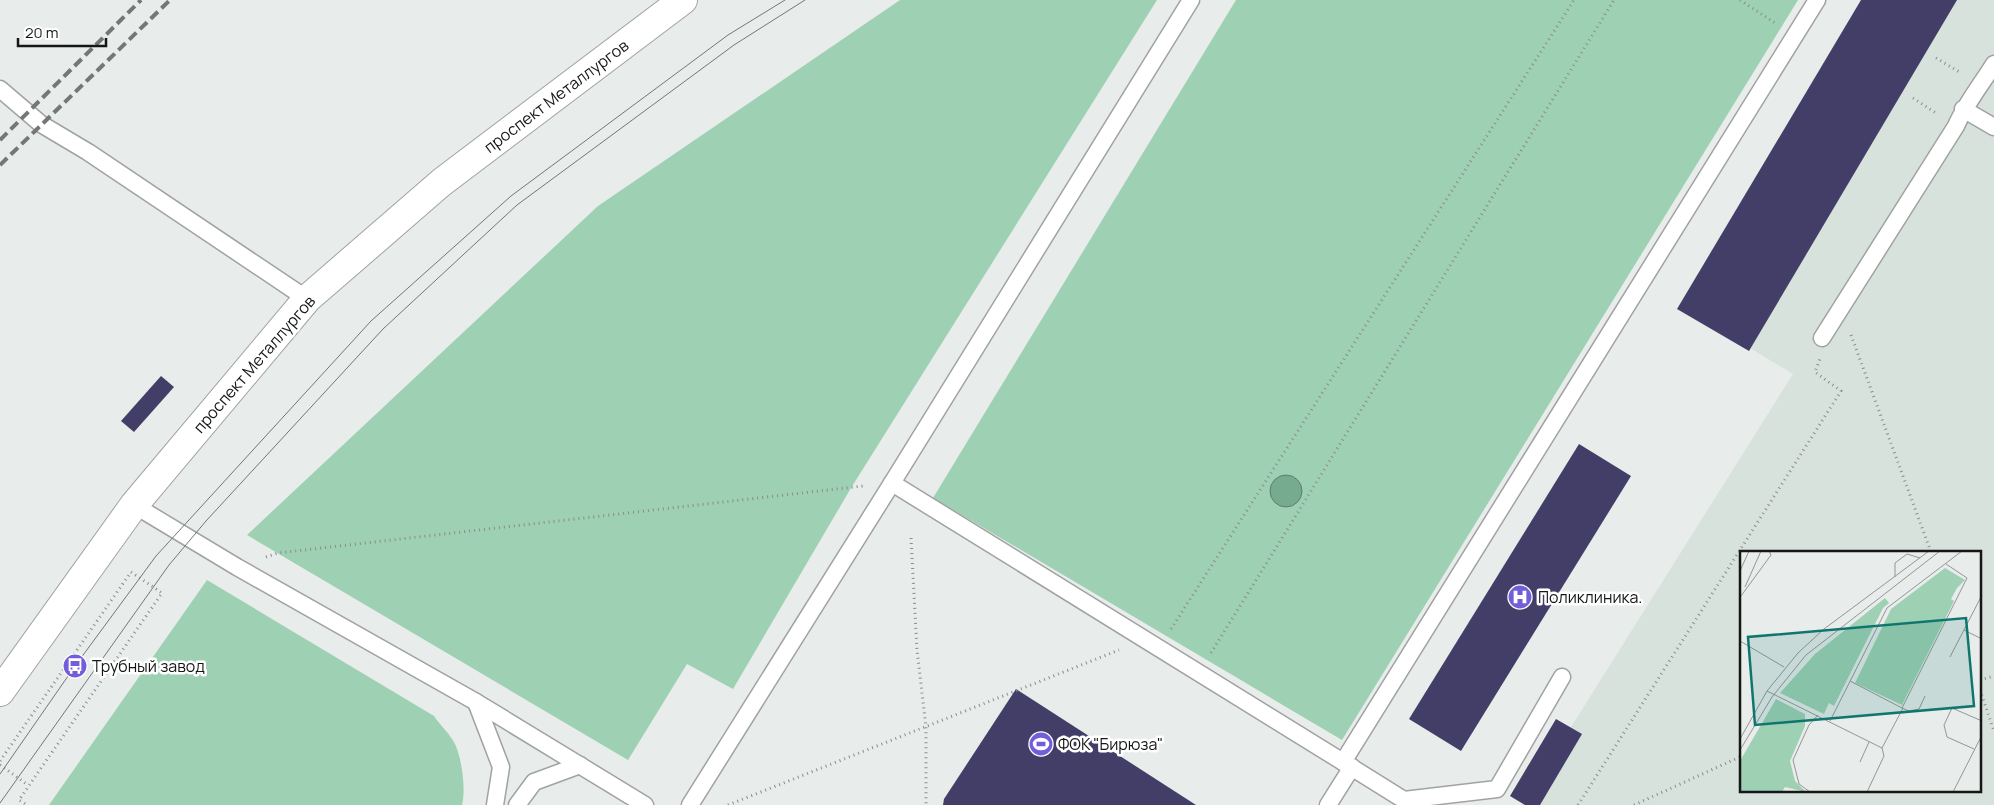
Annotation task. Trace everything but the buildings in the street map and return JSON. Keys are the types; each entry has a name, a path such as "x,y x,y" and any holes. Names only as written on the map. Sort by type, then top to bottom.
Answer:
{"street":[{"name":"проспект Металлургов","path":"0,692 134,506 307,299 442,182 684,0"}],"lane":[{"path":"690,805 1191,0"},
{"path":"1328,805 1347,764 1817,0"},
{"path":"1822,346 1841,308 1956,126 1963,108 1994,64"},
{"path":"0,90 42,124 307,299"},
{"path":"1963,108 1994,127"},
{"path":"892,483 1404,800 1497,789 1562,676"},
{"path":"134,506 237,567 476,702 645,805"},
{"path":"476,702 501,767 495,805"},
{"path":"517,805 534,782 580,765"}],"path":[{"path":"728,805 1170,631 1574,0"},
{"path":"1210,656 1614,0"},
{"path":"1740,0 1795,36"},
{"path":"1841,308 1930,551"},
{"path":"1578,805 1841,391 1815,372 1822,346"},
{"path":"237,567 278,553 892,483"},
{"path":"911,538 917,650 926,727 926,805"},
{"path":"0,761 131,572 162,593 18,800 27,805"},
{"path":"1982,696 1994,731"},
{"path":"1634,805 1740,757"},
{"path":"0,765 28,785"}],"shaded area":[{"path":"900,0 1157,0 851,488 733,689 687,664 628,760 247,535 598,206"},
{"path":"1236,0 1798,0 1342,740 933,498"},
{"path":"1922,0 1994,0 1994,805 1522,805 1793,374 1725,333"},
{"path":"1286,475 1297,480 1302,491 1297,502 1286,507 1275,502 1270,491 1275,480"},
{"path":"207,580 434,716 455,744 457,750 463,783 462,805 49,805"}],"tram line":[{"path":"0,774 75,666 156,556 371,321 511,196 728,35 785,0"},
{"path":"0,803 169,565 206,521 383,329 517,205 734,45 805,0"}],"railway":[{"path":"0,140 141,0"},
{"path":"0,165 170,0"}],"place":[{"name":"Поликлиника.","path":"1520,597"},
{"name":"Трубный завод","path":"75,666"},
{"name":"ФОК \"Бирюза\"","path":"1041,744"}]}
